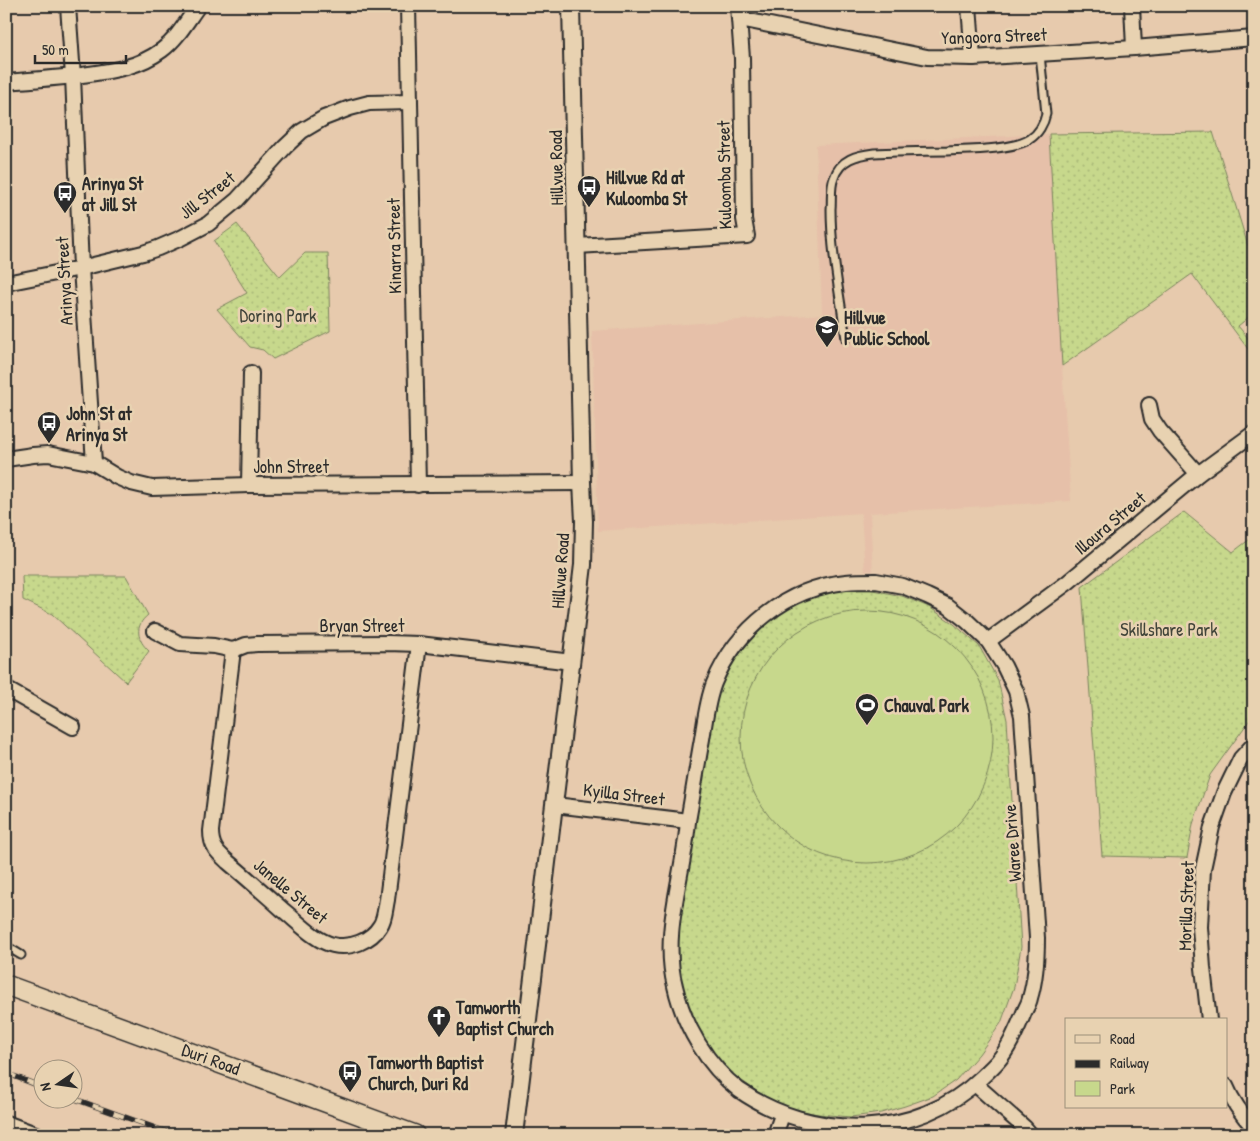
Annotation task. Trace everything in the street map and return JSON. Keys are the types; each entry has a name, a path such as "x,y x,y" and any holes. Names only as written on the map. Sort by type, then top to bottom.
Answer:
{"main road":[{"name":"Duri Road","path":"6,985 415,1135"}],"street":[{"name":"Arinya Street","path":"68,6 73,76 81,268 94,463"},
{"path":"6,82 73,76 128,68 142,62 168,45 198,6"},
{"name":"Kinarra Street","path":"408,6 418,485"},
{"name":"Hillvue Road","path":"516,1133 583,565 584,521 572,6"},
{"path":"969,6 972,58"},
{"path":"1132,6 1134,48"},
{"name":"Kuloomba Street","path":"577,246 746,236 744,219 742,58 739,12"},
{"name":"Yangoora Street","path":"739,12 927,57 972,58 1254,38"},
{"name":"Jill Street","path":"6,283 143,253 181,238 208,224 237,200 302,131 324,118 350,108 369,103 410,102"},
{"path":"249,485 251,373"},
{"path":"1148,405 1152,419 1160,431 1198,474"},
{"name":"Illoura Street","path":"988,641 1067,583 1198,474 1254,433"},
{"name":"John Street","path":"6,459 33,454 48,454 94,463 117,477 131,483 152,488 249,485 582,483"},
{"name":"Waree Drive","path":"876,581 903,586 948,606 988,641 1004,666 1016,691 1022,716 1037,962 1030,998 1013,1038 998,1061 975,1084 936,1110 910,1121 862,1129 839,1129 805,1123 757,1102 739,1090 724,1076 693,1035 682,1011 674,985 671,959 671,929 687,839 688,822 707,707 714,684 729,655 744,633 762,617 782,603 805,592 846,582 876,581"},
{"name":"Bryan Street","path":"155,631 180,644 214,646 233,650 246,645 257,644 419,644 572,662"},
{"name":"Janelle Street","path":"233,650 211,831 212,844 223,858 307,930 332,945 344,946 362,942 380,927 383,920 419,644"},
{"path":"6,689 73,728"},
{"name":"Morilla Street","path":"1209,1018 1200,927 1203,869 1212,827 1224,793 1241,758 1254,744"},
{"name":"Kyilla Street","path":"555,805 688,822"},
{"path":"975,1084 1031,1135"},
{"path":"1228,1091 1254,1128"},
{"path":"775,1135 782,1114"},
{"path":"9,1127 38,1135"}],"lane":[{"path":"846,339 834,256 831,216 834,177 840,167 849,159 859,155 980,149 1009,146 1029,140 1038,132 1045,121 1046,114 1040,54"},
{"path":"6,946 21,955"}],"shaded area":[{"name":"Hillvue Public School","path":"1049,134 1071,501 870,513 873,571 865,571 861,513 598,531 592,331 822,314 816,145"}],"green space":[{"path":"1213,132 1248,246 1254,244 1254,313 1238,326 1254,345 1254,357 1192,274 1062,366 1049,134"},
{"name":"Doring Park","path":"237,224 280,277 305,253 328,253 330,331 273,359 263,350 250,347 217,309 247,293 214,241"},
{"name":"Skillshare Park","path":"1184,512 1233,552 1254,536 1254,714 1210,775 1193,824 1187,858 1102,856 1082,587"},
{"path":"22,576 126,576 148,615 139,628 139,633 142,642 149,651 126,682 52,614 23,600"},
{"name":"Chauval Park","path":"868,589 902,596 929,607 954,624 979,646 998,680 1007,720 1021,947 1014,987 1001,1023 979,1054 956,1080 933,1096 905,1106 881,1113 851,1117 791,1109 762,1095 735,1076 705,1048 685,1011 674,970 673,928 713,696 743,640 784,609 804,599 832,591"},
{"name":"Chauval Park","path":"867,611 891,614 915,621 937,633 956,648 971,667 983,689 990,713 993,737 990,761 983,785 971,807 956,826 937,841 915,853 891,860 867,863 843,860 819,853 797,841 778,826 763,807 751,785 744,761 741,737 744,713 751,689 763,667 778,648 797,633 819,621 843,614"}],"railway":[{"path":"6,1073 32,1083"},
{"path":"82,1102 175,1135"}],"place":[{"name":"Hillvue Rd at Kuloomba St","path":"589,208"},
{"name":"Arinya St at Jill St","path":"65,214"},
{"name":"Hillvue Public School","path":"827,348"},
{"name":"John St at Arinya St","path":"49,444"},
{"name":"Chauval Park","path":"867,726"},
{"name":"Tamworth Baptist Church","path":"439,1038"},
{"name":"Tamworth Baptist Church, Duri Rd","path":"350,1093"}]}
